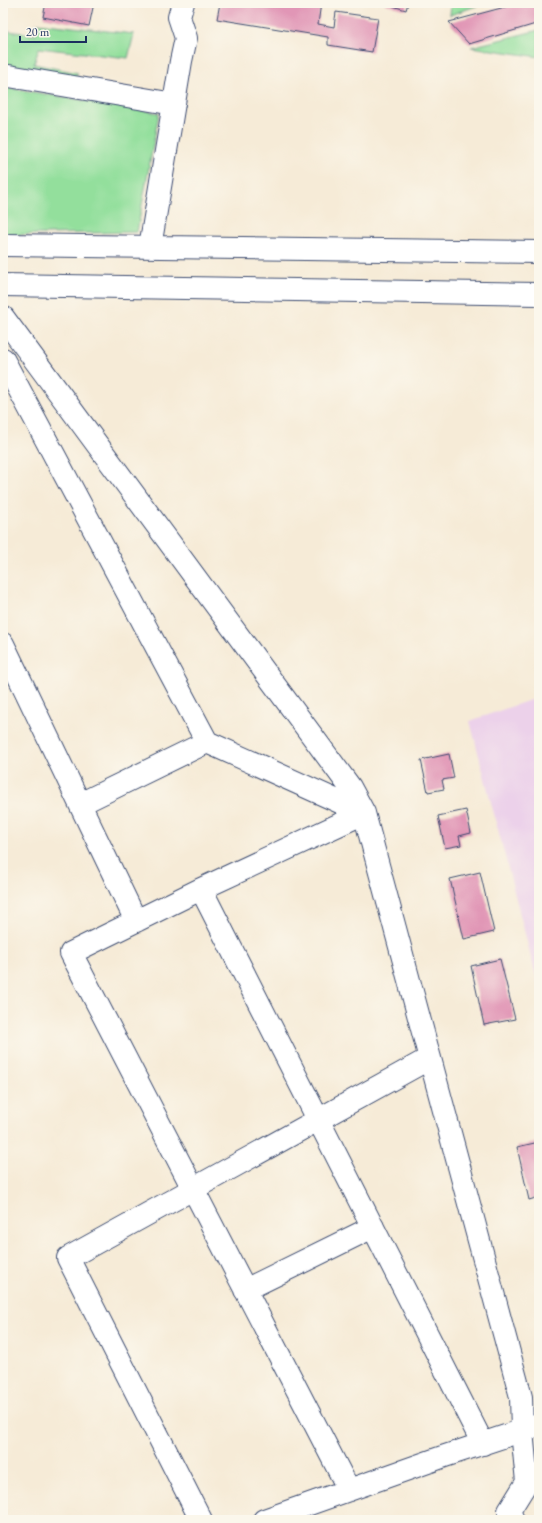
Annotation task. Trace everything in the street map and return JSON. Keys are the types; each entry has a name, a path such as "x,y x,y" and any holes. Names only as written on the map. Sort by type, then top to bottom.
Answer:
{"street":[{"path":"150,247 186,38 179,17 182,3"},
{"path":"3,75 174,104"},
{"path":"3,245 539,252"},
{"path":"3,286 539,294"},
{"path":"3,317 345,781 364,813 530,1428 527,1482 509,1511 513,1520"},
{"path":"3,359 207,742 364,813"},
{"path":"3,644 136,922"},
{"path":"80,804 207,742"},
{"path":"349,1490 71,954 201,889 364,813"},
{"path":"201,889 483,1444"},
{"path":"201,1520 68,1258 430,1058"},
{"path":"245,1290 373,1227"},
{"path":"264,1520 530,1428"}],"shaded area":[{"path":"539,697 539,988 470,721"}],"green space":[{"path":"451,3 485,3 450,15"},
{"path":"37,23 134,34 128,58 39,48 34,64 78,73 73,83 3,70 3,30 35,35"},
{"path":"539,30 539,57 471,47"},
{"path":"3,87 159,113 137,232 3,235"}],"building":[{"path":"46,3 94,3 89,26 43,17"},
{"path":"220,3 321,3 318,24 334,27 336,12 378,18 372,52 328,45 328,37 217,19"},
{"path":"386,3 408,3 406,10"},
{"path":"520,3 539,3 539,23 469,44 449,22"},
{"path":"449,754 454,778 442,780 444,789 428,792 421,760"},
{"path":"466,810 471,833 459,836 461,845 445,848 438,816"},
{"path":"480,872 494,932 464,939 450,879"},
{"path":"500,959 515,1019 484,1025 471,966"},
{"path":"539,1142 539,1197 529,1200 517,1147"}]}
